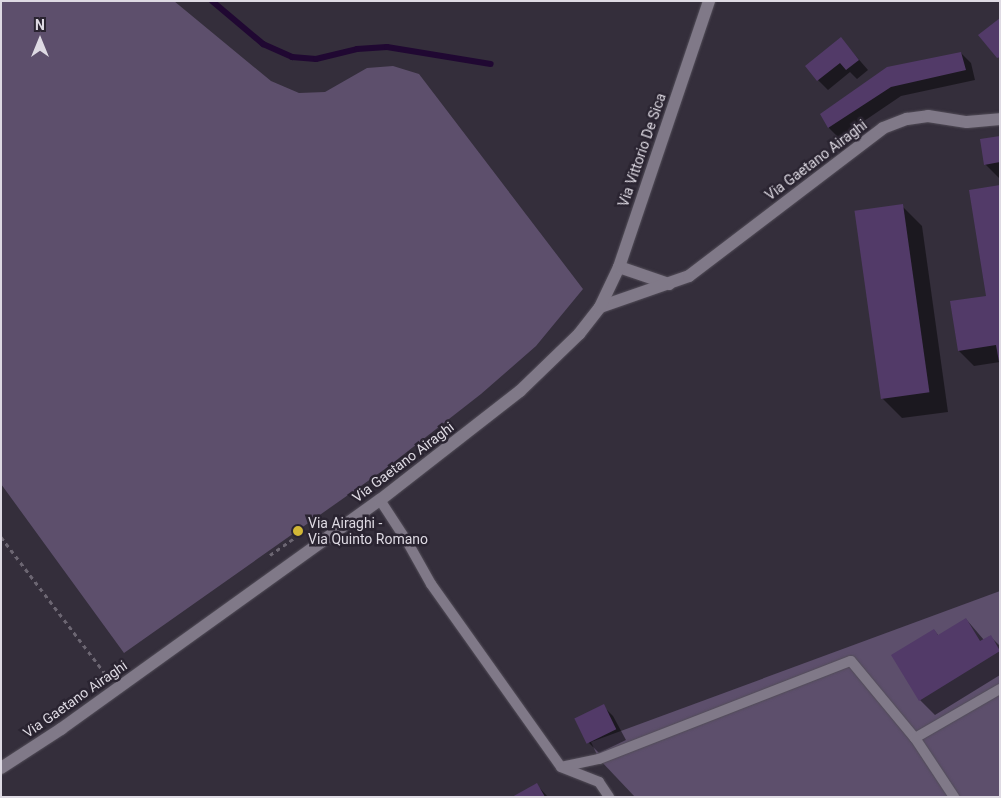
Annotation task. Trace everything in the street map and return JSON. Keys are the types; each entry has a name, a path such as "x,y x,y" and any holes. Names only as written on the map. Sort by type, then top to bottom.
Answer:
{"street":[{"name":"Via Vittorio De Sica","path":"600,307 619,267 709,1"},
{"name":"Via Gaetano Airaghi","path":"1,768 116,689 380,500 520,391 579,334 600,307 689,276 883,128 907,118 928,116 967,122 1000,119"},
{"path":"619,267 669,284"}],"lane":[{"path":"380,500 408,543 431,584 561,767 599,782 609,797"},
{"path":"561,767 599,759 851,661 915,738 954,797"},
{"path":"915,738 1000,689"}],"path":[{"path":"1,537 116,689"}],"shaded area":[{"path":"1,1 174,1 271,81 299,93 325,92 367,68 393,66 419,74 583,289 536,346 481,394 385,469 124,653 1,484"},
{"path":"1000,591 1000,797 635,797 599,759 591,742"}],"building":[{"path":"1000,18 1000,57 997,58 978,35"},
{"path":"841,37 859,60 846,70 840,63 817,81 805,66"},
{"path":"961,52 966,70 891,87 828,128 820,114 887,67"},
{"path":"1000,136 1000,162 984,165 980,139"},
{"path":"1000,185 999,362 996,345 958,351 950,301 986,296 969,190"},
{"path":"903,204 929,392 881,399 854,211"},
{"path":"966,618 980,641 991,635 1000,651 919,701 891,655 934,629 938,635"},
{"path":"604,704 616,729 587,744 574,718"},
{"path":"537,783 545,797 512,797"}],"waterway":[{"path":"212,1 263,44 292,57 316,59 357,49 387,47 491,64"}],"place":[{"name":"Via Airaghi - Via Quinto Romano","path":"298,531"}]}
